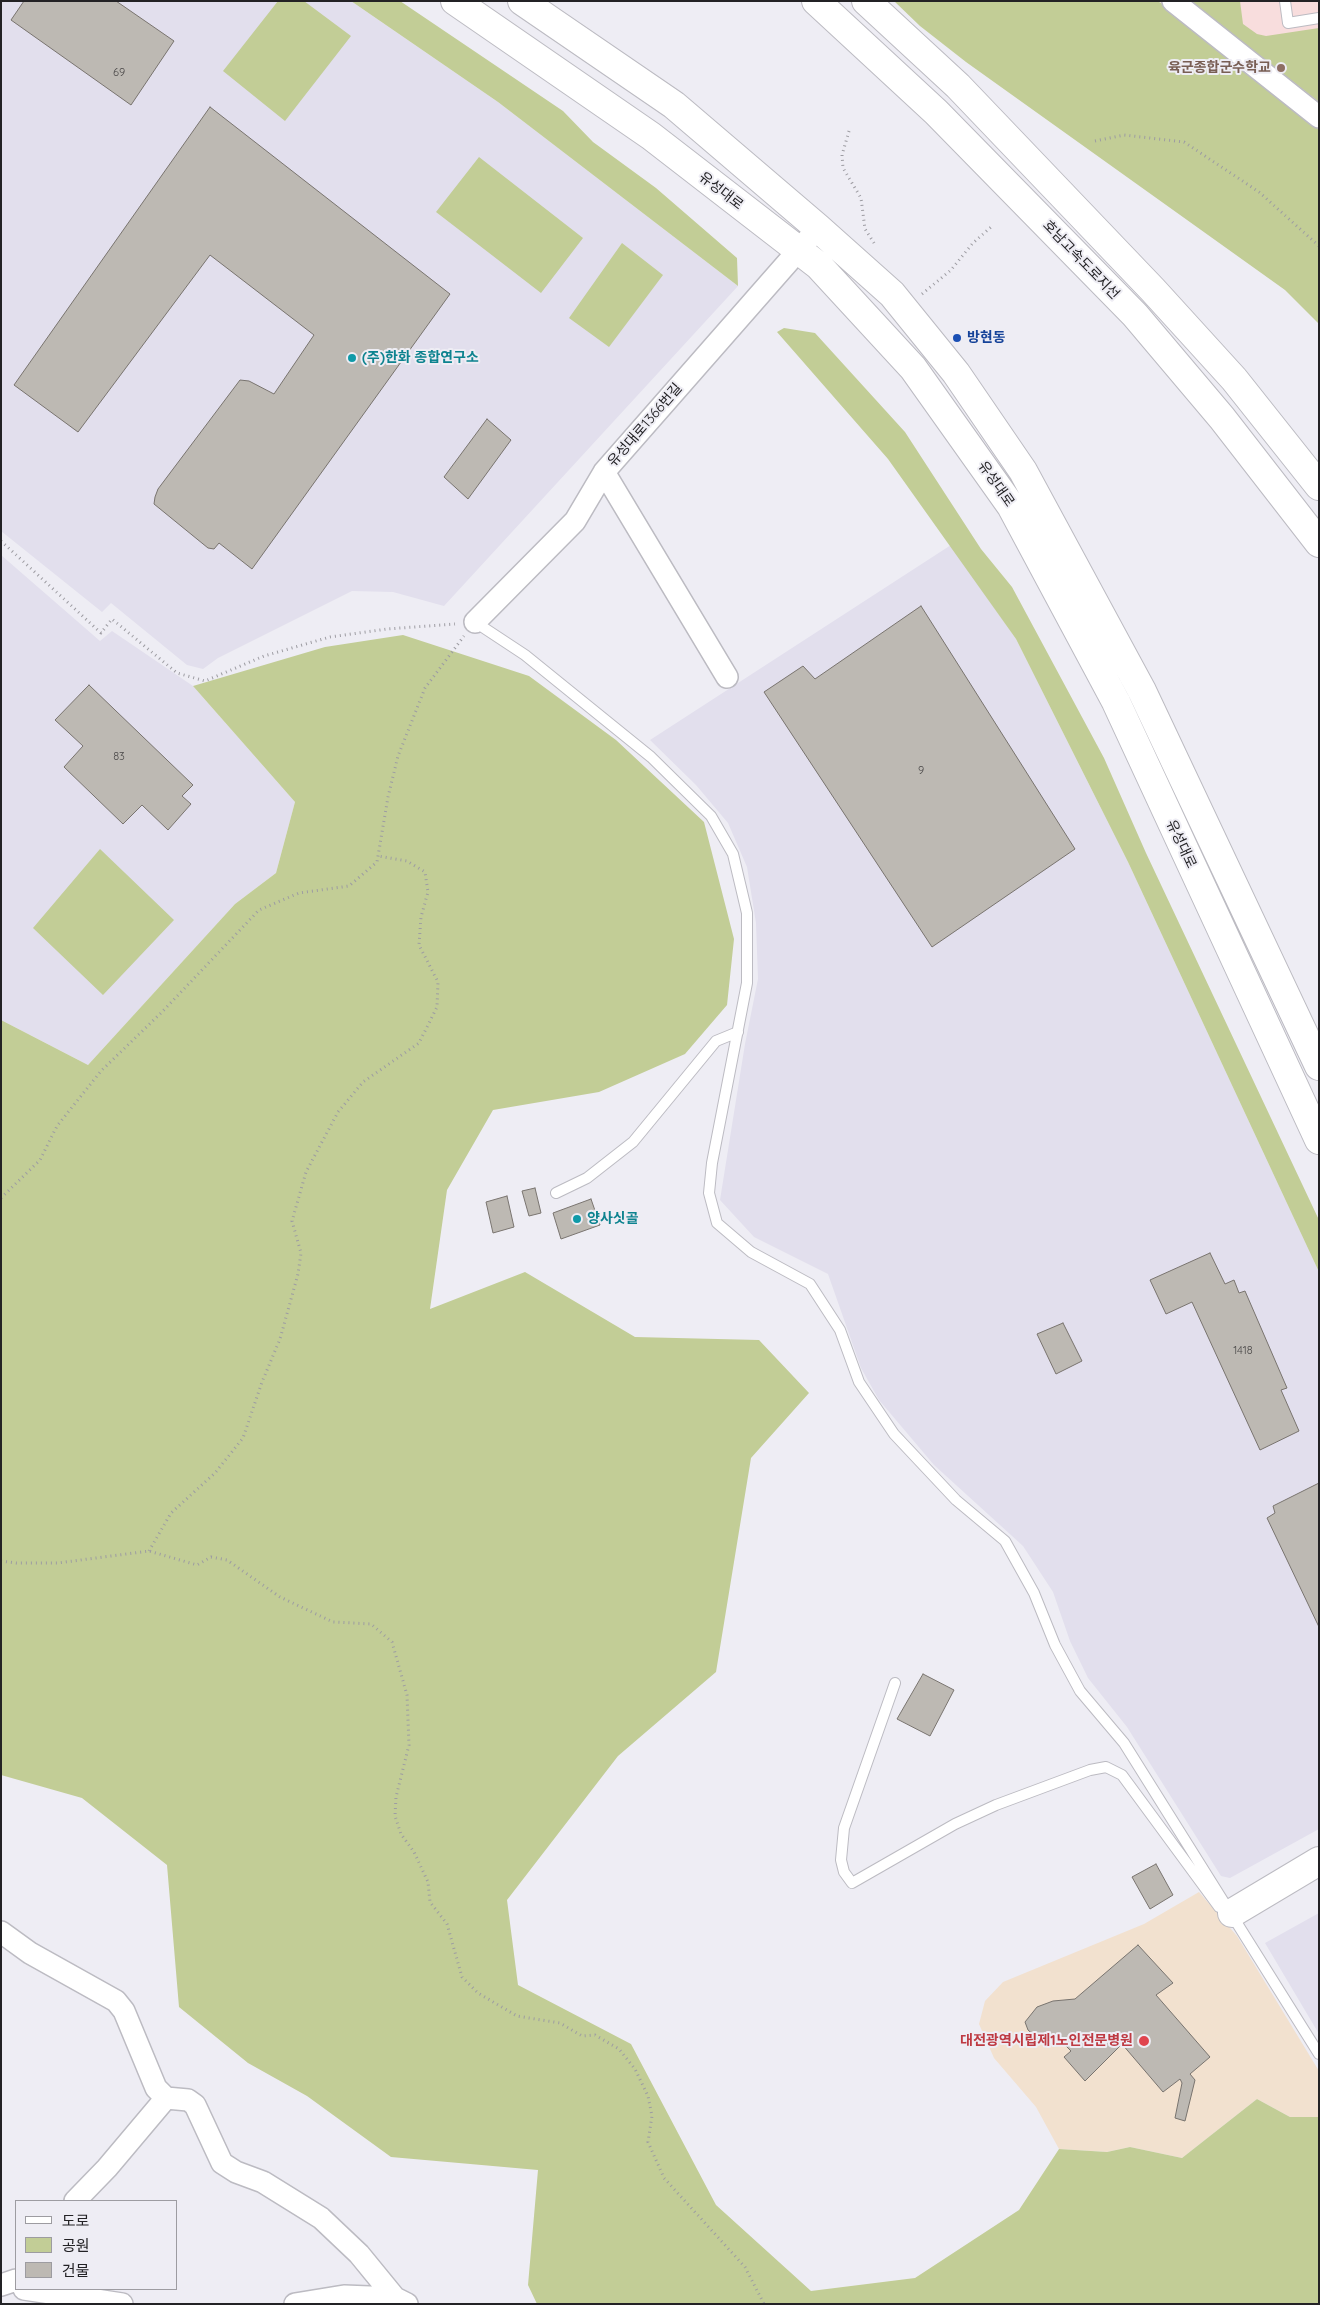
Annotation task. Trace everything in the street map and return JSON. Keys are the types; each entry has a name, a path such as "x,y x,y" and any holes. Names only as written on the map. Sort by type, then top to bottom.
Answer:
{"main road":[{"name":"유성대로","path":"455,1 651,136 820,266 913,368 1011,506 1116,702 1319,1140"},
{"name":"유성대로","path":"522,1 674,105 818,228 892,294 956,373 1024,471 1142,691 1319,1066"},
{"name":"호남고속도로지선","path":"816,1 936,112 1135,316 1222,418 1319,543"},
{"path":"866,1 958,86 1153,290 1234,379 1319,486"},
{"path":"1232,1913 1319,1861"}],"street":[{"path":"1173,1 1319,117"},
{"name":"유성대로1366번길","path":"475,622 575,521 604,472 818,228"},
{"path":"604,472 727,677"},
{"path":"1,1932 30,1953 116,2001 124,2011 156,2088 166,2098 182,2099 195,2105 222,2163 236,2172 263,2182 321,2218 359,2254 401,2301"},
{"path":"75,2200 107,2168 166,2098"},
{"path":"41,2290 122,2304"},
{"path":"295,2304 344,2296 401,2301"}],"lane":[{"path":"1285,1 1288,23 1319,18"},
{"path":"475,622 525,654 651,757 711,816 733,854 747,913 747,983 712,1163 709,1193 717,1223 750,1252 810,1284 840,1330 859,1382 894,1434 956,1500 1005,1541 1034,1594 1055,1645 1080,1691 1124,1743 1319,2054"},
{"path":"556,1193 587,1178 632,1142 716,1041 738,1032"},
{"path":"895,1683 844,1828 841,1860 844,1872 852,1883 955,1824 996,1805 1090,1770 1106,1767 1122,1775 1219,1907 1232,1913"}],"path":[{"path":"849,131 842,155 844,168 862,198 865,229 876,246"},
{"path":"1095,141 1124,135 1184,142 1259,192 1319,246"},
{"path":"906,311 951,270 973,243 991,227"},
{"path":"1,541 101,632 112,619 178,673 205,681 264,656 330,637 388,629 475,622"},
{"path":"1,1198 40,1160 57,1126 101,1071 162,1012 259,910 299,893 349,886 377,862 388,797 398,756 425,688 453,648 475,622"},
{"path":"149,1551 171,1513 215,1473 244,1438 262,1382 280,1339 298,1274 301,1253 292,1221 306,1172 338,1112 363,1082 420,1043 437,1007 438,982 419,945 421,917 428,892 425,872 407,861 378,856"},
{"path":"1,1561 58,1563 149,1551 197,1565 211,1557 227,1560 280,1597 333,1622 370,1624 392,1642 407,1695 408,1744 396,1797 396,1816 401,1834 414,1852 428,1882 430,1902 447,1924 462,1977 478,1993 517,2016 560,2023 582,2036 594,2035 619,2049 635,2069 648,2096 652,2116 648,2142 664,2178 745,2267 764,2304"}],"shaded area":[{"path":"1,1 351,1 498,102 738,286 444,606 393,592 352,591 218,658 203,669 187,665 111,603 102,612 1,531"},
{"name":"육군종합군수학교","path":"1157,1 1319,1 1319,130 1167,6"},
{"path":"951,545 1016,639 1128,862 1319,1272 1319,1829 1230,1878 1221,1876 1127,1727 1088,1678 1070,1641 1053,1592 1023,1546 934,1465 879,1400 861,1368 828,1274 754,1237 720,1200 745,1044 758,979 756,923 747,867 728,823 696,785 650,740"},
{"path":"1,555 100,641 112,631 193,686 295,802 276,873 235,904 88,1065 1,1020"},
{"name":"대전광역시립제1노인전문병원","path":"1199,1892 1237,1936 1319,2071 1319,2117 1290,2117 1257,2099 1182,2158 1130,2147 1107,2152 1059,2149 1036,2107 994,2058 979,2024 985,2001 1003,1982 1144,1924"},
{"path":"1319,1913 1319,2034 1265,1943"}],"green space":[{"path":"278,1 304,1 351,36 285,121 223,71"},
{"path":"351,1 400,1 563,111 593,142 656,188 737,258 738,286 498,102"},
{"path":"894,1 1157,1 1167,6 1319,130 1319,324 1285,290 966,62 920,26"},
{"path":"1190,1 1240,1 1243,24 1257,34 1266,36 1319,28 1319,102"},
{"path":"479,157 583,238 541,293 436,212"},
{"path":"622,243 663,275 609,347 569,318"},
{"path":"784,328 815,333 905,432 981,549 1012,587 1104,758 1146,853 1319,1220 1319,1272 1128,862 1016,639 888,459 777,332"},
{"path":"403,635 529,676 616,740 704,822 734,939 727,1005 685,1054 599,1092 493,1110 447,1190 430,1309 525,1272 635,1337 759,1340 809,1393 751,1458 716,1672 618,1756 507,1900 518,1985 631,2044 716,2205 811,2291 915,2278 1019,2210 1059,2149 1107,2152 1130,2147 1182,2158 1257,2099 1290,2117 1319,2117 1319,2304 537,2304 528,2285 538,2170 391,2157 307,2096 248,2063 179,2007 167,1865 82,1798 1,1775 1,1020 88,1065 235,904 276,873 295,802 193,686 325,647"},
{"path":"100,849 174,920 103,995 33,928"}],"building":[{"path":"24,1 116,1 174,41 131,105 11,20"},
{"name":"(주)한화 종합연구소","path":"210,107 450,294 252,569 219,543 214,549 208,548 154,504 155,497 158,489 240,380 249,381 274,394 314,335 210,255 78,432 14,385"},
{"path":"487,419 511,440 468,499 444,477"},
{"path":"921,606 1075,849 932,947 764,692 803,666 815,679"},
{"path":"89,685 193,785 182,796 191,804 168,830 142,805 123,824 64,767 83,746 55,720"},
{"path":"535,1188 541,1213 529,1216 522,1191"},
{"path":"507,1196 514,1227 493,1233 486,1202"},
{"name":"양사싯골","path":"591,1199 600,1225 561,1239 553,1213"},
{"path":"1210,1253 1225,1284 1234,1280 1239,1293 1245,1291 1287,1388 1281,1390 1299,1431 1260,1450 1192,1302 1166,1314 1150,1280"},
{"path":"1063,1323 1082,1361 1056,1374 1037,1334"},
{"path":"1319,1483 1319,1627 1267,1518 1275,1513 1273,1506"},
{"path":"923,1674 954,1690 930,1736 897,1719"},
{"path":"1156,1864 1173,1895 1150,1909 1132,1877"},
{"path":"1138,1945 1173,1983 1156,1995 1210,2057 1190,2074 1195,2080 1185,2121 1175,2118 1182,2083 1180,2079 1163,2092 1122,2044 1085,2081 1064,2057 1071,2051 1060,2040 1037,2038 1028,2030 1025,2022 1037,2007 1053,2001 1075,1999"}],"place":[{"name":"육군종합군수학교","path":"1281,68"},
{"name":"방현동","path":"957,338"},
{"name":"(주)한화 종합연구소","path":"352,358"},
{"name":"양사싯골","path":"577,1219"},
{"name":"대전광역시립제1노인전문병원","path":"1144,2041"}]}
